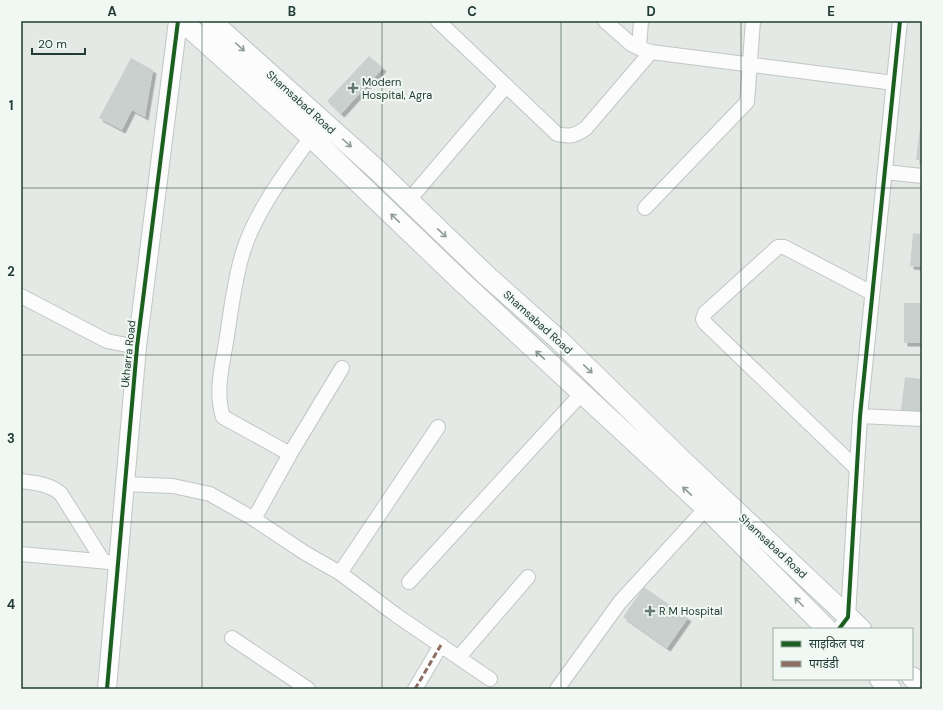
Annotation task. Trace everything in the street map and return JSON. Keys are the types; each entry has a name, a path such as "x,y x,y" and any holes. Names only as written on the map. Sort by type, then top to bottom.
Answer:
{"main road":[{"name":"Shamsabad Road","path":"211,21 408,200 486,275 560,341 849,625"},
{"name":"Shamsabad Road","path":"185,22 311,137 461,281 706,508 827,628"},
{"path":"913,678 922,686"},
{"path":"881,680 891,689"}],"street":[{"path":"438,21 557,134 568,137 577,135 586,128 645,50 641,21"},
{"path":"605,21 631,44 645,50 894,83"},
{"path":"645,208 742,109 748,94 753,21"},
{"path":"849,625 860,416 900,21"},
{"name":"Ukharra Road","path":"107,689 110,562 125,484 137,347 185,22"},
{"path":"408,200 506,86"},
{"path":"290,454 223,417 219,407 219,396 237,273 243,251 261,211 311,137"},
{"path":"885,172 922,176"},
{"path":"857,469 705,324 704,319 705,313 778,246 784,247 872,293"},
{"path":"21,296 107,341 137,347"},
{"path":"254,518 290,454 342,368"},
{"path":"408,582 582,394"},
{"path":"860,416 922,419"},
{"path":"340,573 438,427"},
{"path":"21,481 46,485 54,488 61,494 110,562"},
{"path":"125,484 173,486 210,494 254,518 305,553 340,573 490,680"},
{"path":"557,689 620,602 706,508"},
{"path":"21,554 110,562"},
{"path":"459,657 528,577"},
{"path":"232,638 308,689"},
{"path":"415,689 441,645"}],"building":[{"path":"369,56 383,68 341,114 327,101"},
{"path":"131,58 153,70 145,117 132,110 122,130 99,118"},
{"path":"920,127 922,127 922,160 916,160"},
{"path":"913,233 922,234 922,267 910,266"},
{"path":"904,303 922,303 922,343 904,343"},
{"path":"905,377 922,379 922,413 901,410"},
{"path":"644,587 688,618 667,648 623,617"}],"marked path":[{"path":"415,689 441,645"}],"cycle path":[{"path":"107,689 137,347 178,21"},
{"path":"840,628 848,617 860,416 900,21"}],"place":[{"name":"Modern Hospital, Agra","path":"353,88"},
{"name":"R M Hospital","path":"650,611"}]}
